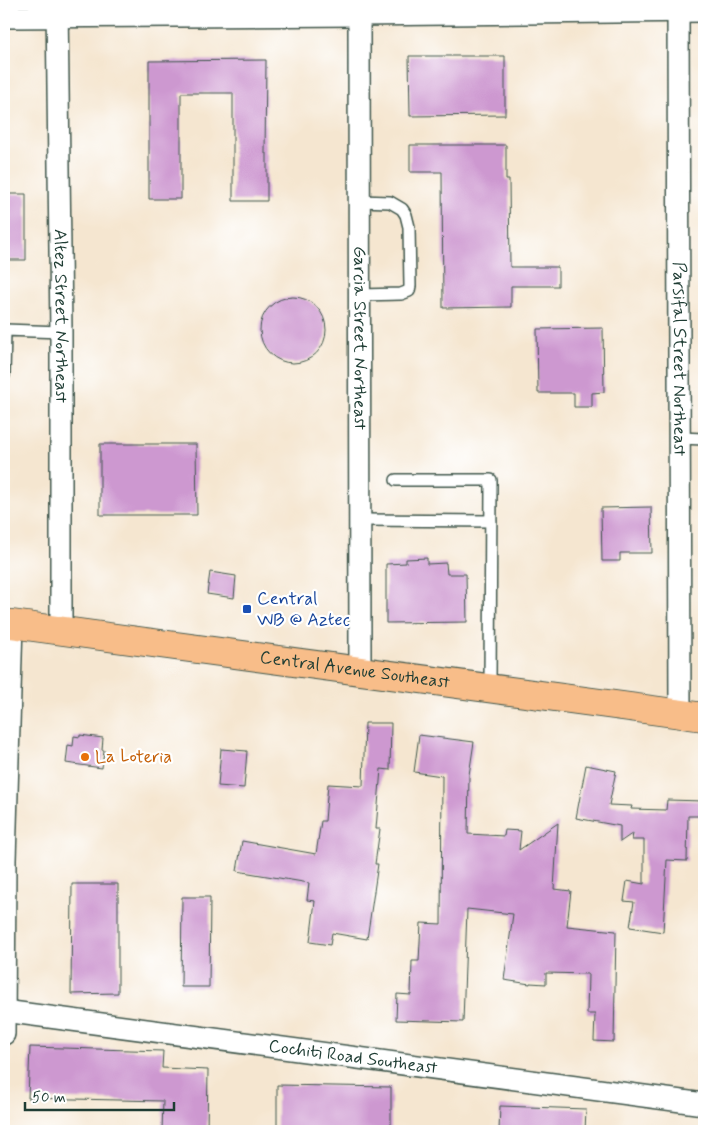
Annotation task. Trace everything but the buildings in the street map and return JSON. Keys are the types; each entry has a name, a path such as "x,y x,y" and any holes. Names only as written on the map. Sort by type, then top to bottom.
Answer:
{"main road":[{"name":"Central Avenue Southeast","path":"8,623 692,716"}],"street":[{"path":"4,17 57,10 678,7 704,11"},
{"name":"Parsifal Street Northeast","path":"678,7 680,438 692,716"},
{"name":"Altez Street Northeast","path":"57,10 61,332 61,630"},
{"name":"Garcia Street Northeast","path":"359,10 360,672"},
{"path":"4,1034 8,623"},
{"name":"Cochiti Road Southeast","path":"4,1011 704,1104"}],"lane":[{"path":"360,201 390,202 402,209 406,215 409,227 410,286 409,292 401,294 360,295"},
{"path":"4,375 4,330 61,332"},
{"path":"680,438 704,439"},
{"path":"396,480 492,480 490,689"},
{"path":"360,520 491,521"}],"place":[{"name":"Central WB @ Aztec","path":"247,609"},
{"name":"La Loteria","path":"85,757"}]}
